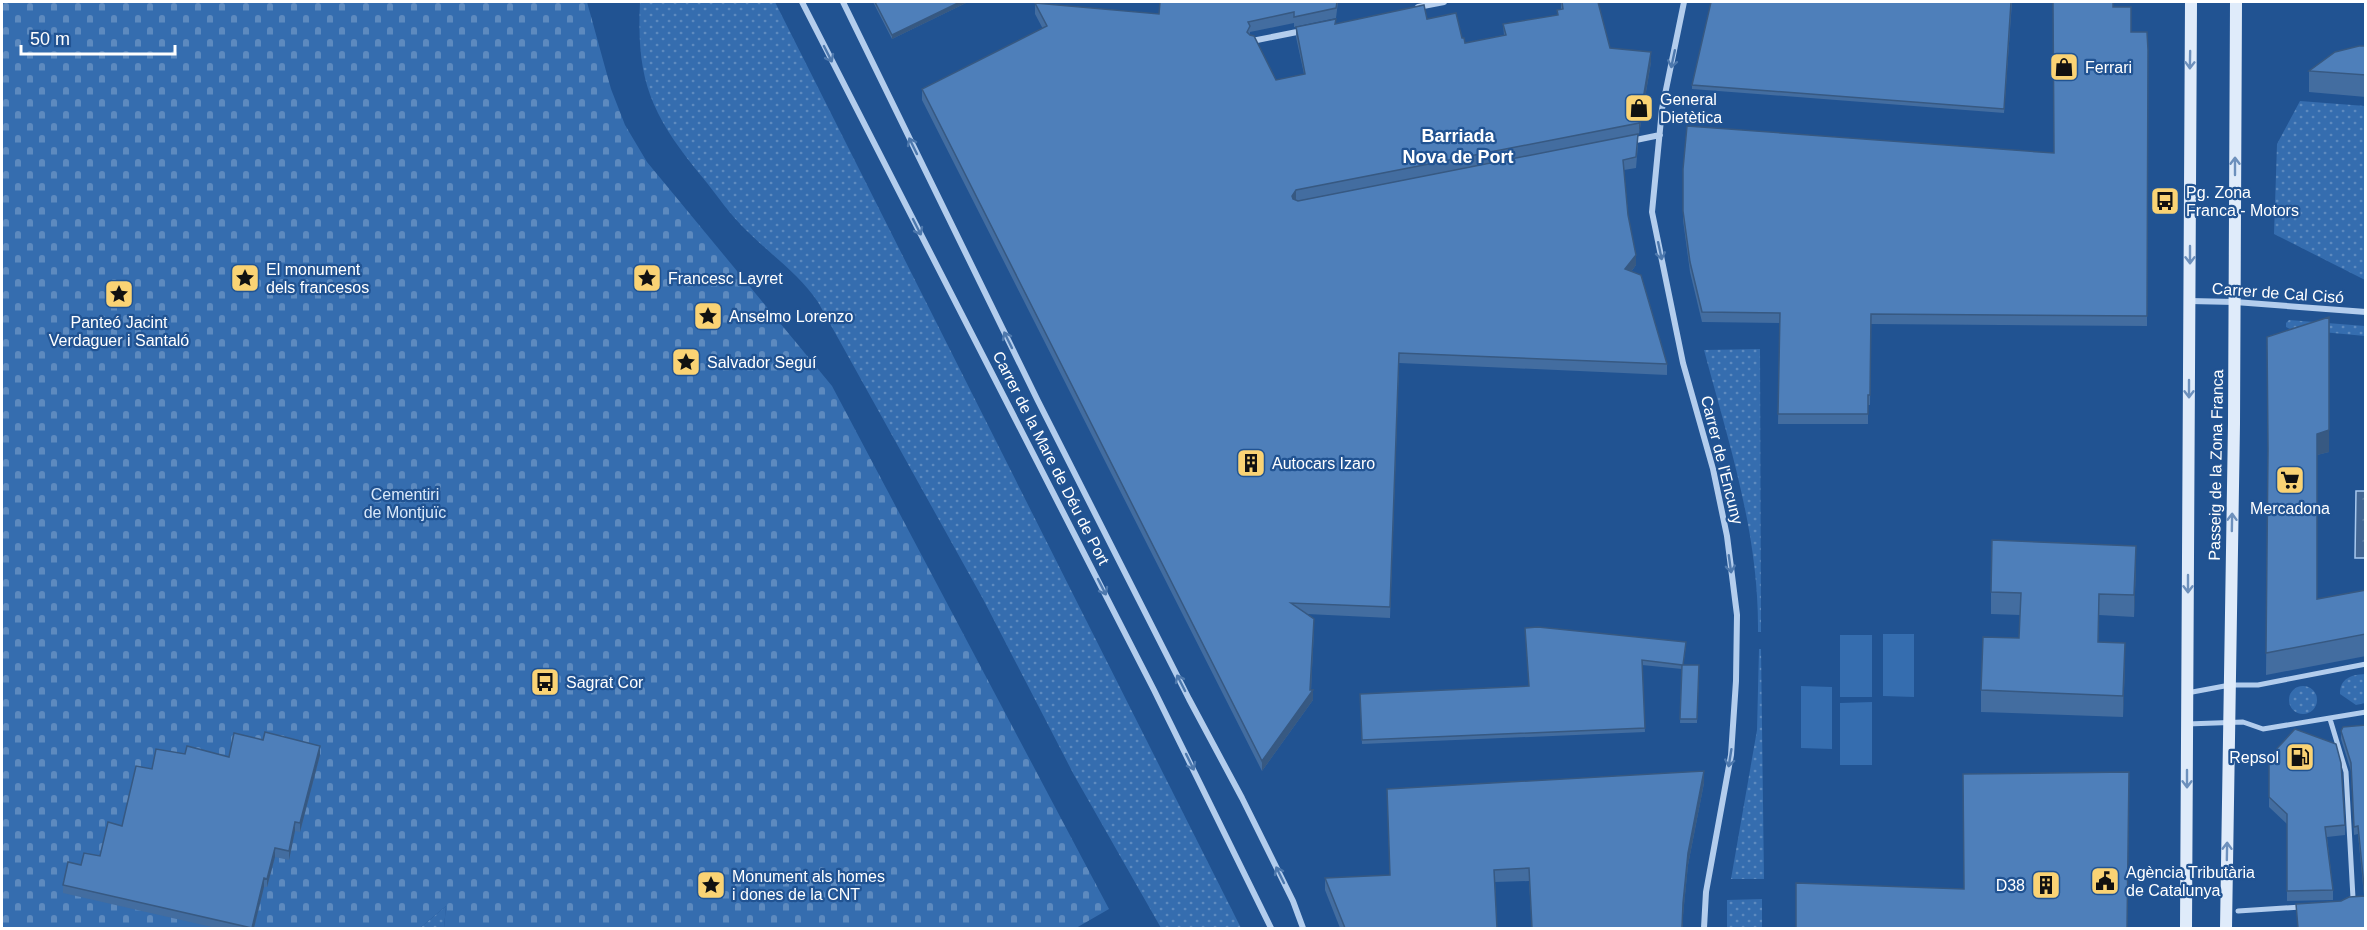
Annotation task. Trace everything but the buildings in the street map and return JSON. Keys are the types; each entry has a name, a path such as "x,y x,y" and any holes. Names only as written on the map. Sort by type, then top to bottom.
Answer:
{"main road":[{"name":"Passeig de la Zona Franca","path":"2186,928 2191,2"},
{"name":"Passeig de la Zona Franca","path":"2226,928 2235,302 2236,2"}],"street":[{"name":"Carrer de la Mare de Déu de Port","path":"801,2 1154,690 1271,928"},
{"name":"Carrer de la Mare de Déu de Port","path":"843,2 1038,401 1288,890 1303,928"},
{"path":"1410,9 1444,2"},
{"name":"Carrer de l'Encuny","path":"1684,2 1662,109 1652,212 1683,363 1713,469 1726,536 1737,615 1737,681 1731,755 1706,891 1704,928"},
{"path":"1252,41 1308,30"},
{"path":"1622,142 1660,135"},
{"name":"Carrer de Cal Cisó","path":"2189,301 2235,302 2366,312"},
{"path":"2187,693 2230,685 2258,685 2366,664"},
{"path":"2187,724 2243,722 2263,729 2366,712"},
{"path":"2330,718 2346,772 2353,898 2341,904"},
{"path":"2238,911 2309,906"}],"green space":[{"name":"Cementiri de Montjuïc","path":"2,2 587,2 611,89 625,125 647,162 832,386 1109,909 1076,928 444,928 446,906 420,928 2,928"},
{"path":"640,2 775,2 1241,928 1161,928 1074,775 983,599 818,302 794,274 735,218 671,136 651,97 645,76 639,30"},
{"path":"2300,101 2365,106 2365,280 2274,234 2277,144"},
{"path":"2289,320 2365,326 2365,336 2290,329 2286,327"},
{"path":"1760,349 1761,632 1758,632 1754,559 1748,524 1704,350"},
{"path":"1883,634 1914,634 1914,697 1883,696"},
{"path":"1840,635 1872,635 1872,697 1840,697"},
{"path":"1759,649 1761,649 1764,879 1731,879 1757,730"},
{"path":"2365,674 2365,703 2356,705 2340,694 2340,689 2347,678"},
{"path":"1801,686 1832,687 1832,749 1801,748"},
{"path":"2303,686 2313,690 2317,700 2313,710 2303,714 2293,710 2289,700 2293,690"},
{"path":"1872,702 1872,765 1840,765 1840,703"},
{"path":"1762,899 1762,928 1727,928 1727,900"},
{"path":"446,906 444,928 420,928"}],"water":[{"path":"2356,491 2365,491 2365,558 2355,558"}],"place":[{"name":"Ferrari","path":"2064,67"},
{"name":"General Dietètica","path":"1639,108"},
{"name":"Pg. Zona Franca - Motors","path":"2165,201"},
{"name":"El monument dels francesos","path":"245,278"},
{"name":"Francesc Layret","path":"647,278"},
{"name":"Panteó Jacint Verdaguer i Santaló","path":"119,294"},
{"name":"Anselmo Lorenzo","path":"708,316"},
{"name":"Salvador Seguí","path":"686,362"},
{"name":"Autocars Izaro","path":"1251,463"},
{"name":"Mercadona","path":"2290,480"},
{"name":"Sagrat Cor","path":"545,682"},
{"name":"Repsol","path":"2300,757"},
{"name":"Agència Tributària de Catalunya","path":"2105,881"},
{"name":"Monument als homes i dones de la CNT","path":"711,885"},
{"name":"D38","path":"2046,885"}],"district":[{"name":"Barriada Nova de Port","path":"1458,146"}]}
